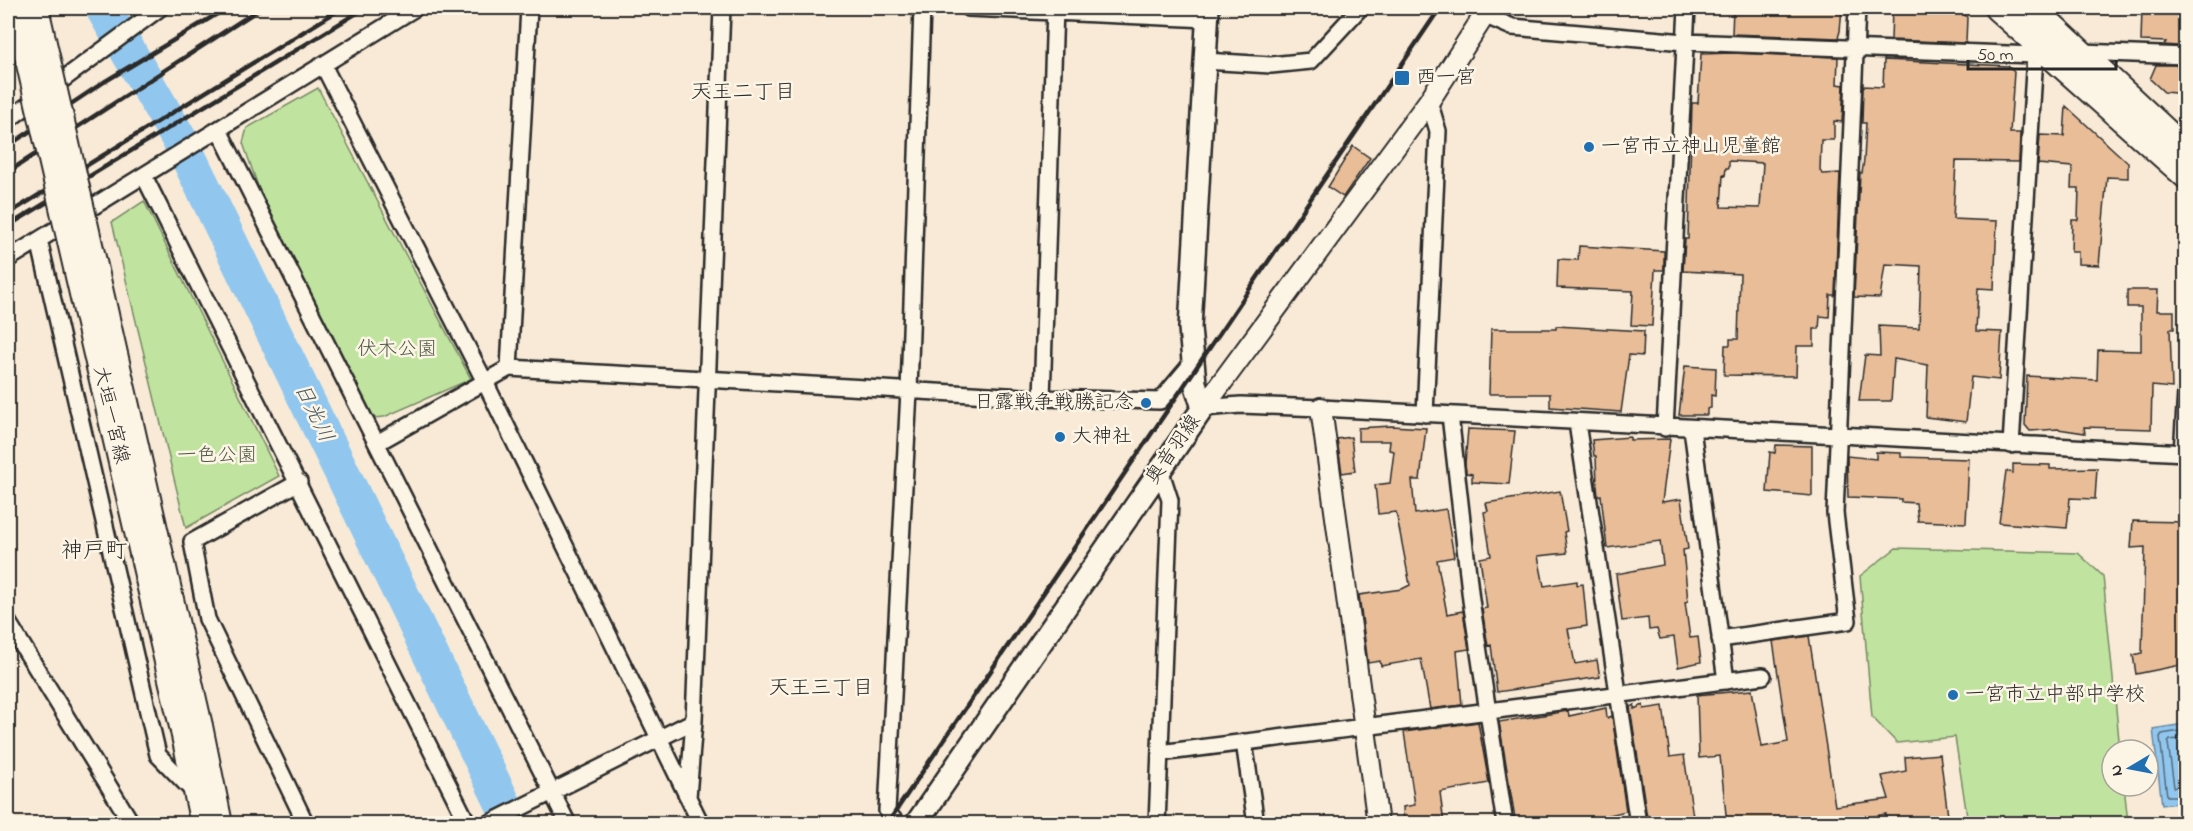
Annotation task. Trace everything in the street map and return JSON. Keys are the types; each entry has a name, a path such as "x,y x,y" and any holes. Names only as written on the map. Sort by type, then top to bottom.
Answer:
{"highway":[{"path":"1998,8 2058,56 2186,151"},
{"path":"2032,8 2058,56 2186,176"}],"main road":[{"name":"大垣一宮線","path":"16,8 192,728 220,824"},
{"name":"大垣一宮線","path":"36,8 192,728 197,795 203,824"},
{"name":"奥音羽線","path":"916,824 1203,408 1195,383 1190,328 1208,13"}],"street":[{"path":"27,8 47,92"},
{"path":"8,120 160,8"},
{"path":"8,259 416,8"},
{"path":"509,368 529,8"},
{"path":"688,797 694,721 722,8"},
{"path":"897,824 887,811 909,391 922,8"},
{"path":"968,8 1208,13"},
{"path":"1204,61 1271,65 1311,62 1359,8"},
{"path":"1665,428 1687,8"},
{"path":"1720,639 1848,621 1835,513 1857,8"},
{"path":"1042,398 1054,9"},
{"path":"1203,408 1429,101 1486,11 1512,27 1685,42 2058,56 2186,56"},
{"path":"2011,445 2058,56"},
{"path":"323,65 485,382 700,824"},
{"path":"1425,414 1438,131 1429,101"},
{"path":"216,131 377,443 549,793 568,824"},
{"path":"148,173 468,824"},
{"path":"39,240 158,755 197,795"},
{"path":"377,443 509,368 707,381 1042,398 1160,401 1193,362"},
{"path":"1203,408 1241,405 1321,408 1665,428 2184,453 2186,392"},
{"path":"1321,408 1378,824"},
{"path":"1450,416 1487,711 1504,824"},
{"path":"1577,423 1638,824"},
{"path":"1692,429 1726,681"},
{"path":"1157,824 1170,500 1160,469"},
{"path":"299,482 192,542 207,619 306,824"},
{"path":"8,622 132,824"},
{"path":"1160,753 1763,676"},
{"path":"488,824 694,721"},
{"path":"1244,742 1256,824"}],"green space":[{"name":"伏木公園","path":"318,88 471,379 384,417 374,418 259,189 243,143 247,128"},
{"name":"一色公園","path":"144,201 279,476 186,528 112,222"},
{"name":"一宮市立中部中学校","path":"1896,548 2078,553 2103,576 2119,738 2100,738 2100,798 2125,798 2128,823 1968,823 1955,737 1897,743 1872,717 1860,576"}],"water":[{"path":"2185,724 2185,802 2162,805 2160,738 2154,738 2153,729"}],"building":[{"path":"1733,8 1842,8 1840,31 1838,38 1732,34"},
{"path":"1892,8 1960,11 1967,17 1966,43 1891,40"},
{"path":"2142,8 2186,8 2186,40 2177,46 2164,45 2166,42 2141,41"},
{"path":"1701,54 1838,57 1837,84 1844,85 1842,122 1834,121 1834,140 1821,140 1820,171 1823,174 1840,173 1835,295 1830,295 1829,317 1820,316 1819,329 1814,329 1814,346 1797,346 1796,376 1724,375 1725,345 1730,345 1730,339 1738,339 1740,274 1683,271 1685,239 1688,239 1692,103 1698,103","holes":["1729,161 1763,163 1760,208 1721,207 1723,175 1725,176 1726,168 1729,168"]},
{"path":"1884,60 2008,66 2014,72 2010,133 2020,133 2019,162 1956,161 1953,219 1997,221 1994,289 1978,288 1976,331 2002,332 1999,380 1971,377 1966,422 1926,417 1928,365 1894,359 1891,401 1859,401 1865,355 1880,356 1879,326 1919,328 1921,266 1885,264 1880,298 1854,297 1860,173 1862,173 1864,160 1866,123 1862,123 1863,86 1883,87"},
{"path":"2156,65 2176,65 2186,75 2186,94 2164,92 2150,79"},
{"path":"2066,106 2128,163 2128,178 2107,177 2099,265 2078,264 2078,252 2071,252 2072,220 2078,220 2079,188 2071,188 2072,167 2038,164 2040,135 2064,136"},
{"path":"1353,146 1370,158 1343,197 1328,187"},
{"path":"1579,246 1664,251 1664,270 1655,270 1652,326 1631,325 1633,291 1557,288 1558,259 1578,260"},
{"path":"2127,290 2158,290 2157,311 2174,311 2174,329 2170,329 2172,388 2152,386 2151,429 2084,427 2085,433 2058,429 2030,431 2025,425 2027,376 2097,380 2098,350 2141,351 2141,307 2127,307"},
{"path":"1556,326 1644,331 1643,356 1629,355 1621,412 1550,407 1550,394 1489,394 1491,329 1556,329"},
{"path":"1685,366 1716,368 1715,396 1711,395 1711,408 1707,409 1707,415 1679,415"},
{"path":"1391,426 1426,428 1420,480 1412,480 1415,514 1446,509 1454,557 1437,560 1447,614 1463,611 1469,649 1457,651 1462,705 1430,709 1421,659 1381,666 1380,661 1368,663 1359,595 1402,589 1410,585 1396,512 1378,514 1375,485 1390,483 1394,451 1389,450 1390,441 1358,441 1358,428"},
{"path":"1468,429 1515,431 1509,484 1472,482 1472,474 1466,473 1465,463"},
{"path":"1351,437 1355,471 1342,473 1337,439"},
{"path":"1630,437 1630,440 1670,439 1662,502 1681,499 1688,549 1683,550 1688,601 1685,602 1690,638 1698,637 1701,662 1678,667 1674,637 1660,639 1657,629 1649,630 1648,618 1622,621 1616,574 1663,565 1660,541 1607,548 1592,440"},
{"path":"1776,445 1812,446 1812,496 1767,492 1770,452 1775,453"},
{"path":"1876,452 1901,453 1901,457 1969,459 1966,523 1918,521 1916,503 1901,502 1901,499 1848,497 1847,456 1876,459"},
{"path":"2013,464 2050,465 2050,469 2097,468 2095,499 2070,498 2067,528 1999,523 2006,471 2013,473"},
{"path":"1560,491 1567,531 1564,532 1567,553 1538,556 1544,586 1577,581 1577,585 1583,584 1587,626 1568,629 1575,664 1597,660 1600,677 1497,692 1491,645 1488,646 1482,609 1487,608 1480,558 1491,556 1484,512 1488,511 1486,503"},
{"path":"2133,521 2186,522 2186,664 2136,674 2133,655 2142,653 2145,547 2131,548"},
{"path":"1809,636 1835,806 1889,799 1882,776 1906,771 1905,757 1940,754 1949,824 1885,824 1886,814 1837,824 1727,824 1720,756 1699,758 1697,695 1752,690 1762,747 1788,742 1773,641"},
{"path":"1634,705 1634,709 1643,705 1644,709 1663,706 1670,757 1684,755 1694,824 1648,824 1630,707"},
{"path":"1606,708 1607,718 1612,716 1626,811 1573,824 1516,824 1499,722 1568,711 1569,716"},
{"path":"1478,722 1489,783 1440,792 1444,824 1404,824 1403,807 1415,805 1404,732"}],"waterway":[{"name":"日光川","path":"103,8 182,144 513,824"}],"railway":[{"path":"8,146 104,82 227,8"},
{"path":"8,172 261,8"},
{"path":"8,214 342,8"},
{"path":"8,226 365,8"},
{"path":"887,824 1440,8"}],"place":[{"name":"西一宮","path":"1402,78"},
{"name":"一宮市立神山児童館","path":"1589,147"},
{"name":"日露戦争戦勝記念","path":"1146,403"},
{"name":"大神社","path":"1060,437"},
{"name":"一宮市立中部中学校","path":"1953,695"}],"district":[{"name":"天王二丁目","path":"743,93"},
{"name":"神戸町","path":"94,552"},
{"name":"天王三丁目","path":"821,689"}]}
